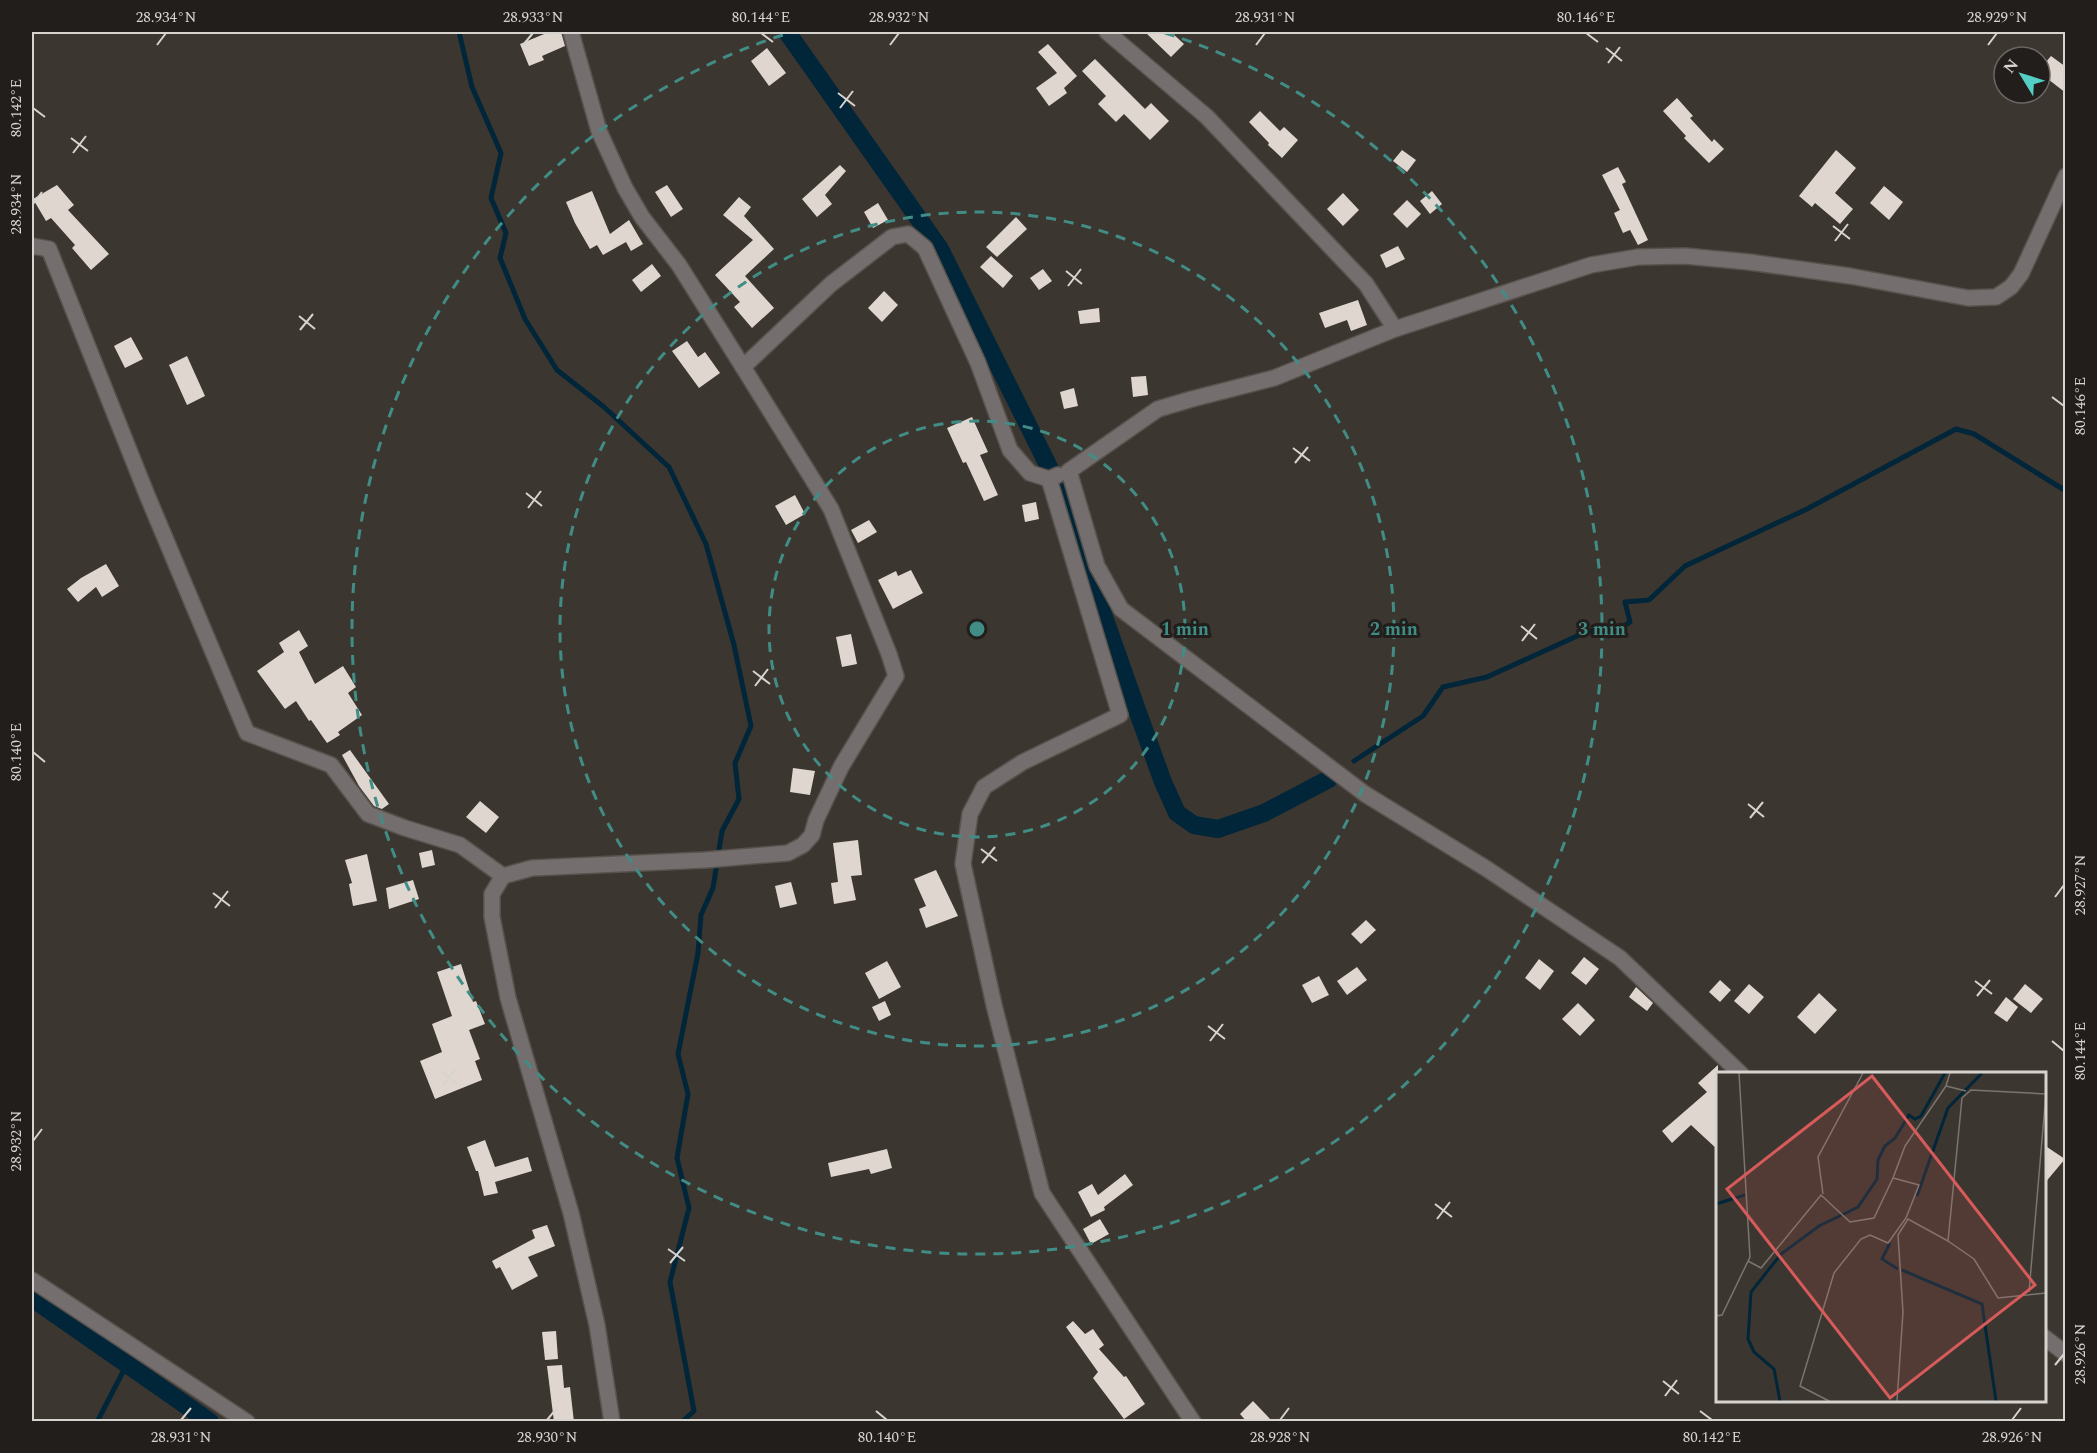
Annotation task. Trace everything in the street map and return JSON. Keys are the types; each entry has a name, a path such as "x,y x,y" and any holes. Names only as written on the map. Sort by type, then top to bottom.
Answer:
{"street":[{"path":"571,32 599,132 625,188 642,217 679,265 831,509 896,676 842,767 816,820 812,835 803,845 788,853 705,860 532,868 503,876 492,894 492,917 506,987 571,1213 597,1325 612,1422"},
{"path":"1107,32 1207,117 1366,284 1395,329"},
{"path":"743,368 831,284 892,237 908,234 925,248 978,363 1010,450 1030,473 1049,479 1069,471 1158,409 1274,378 1395,329 1591,266 1638,257 1685,256 1850,276 1968,298 1996,297 2010,287 2021,274 2066,176"},
{"path":"32,246 49,249 147,495 247,733 331,765 368,814 460,845 503,876"},
{"path":"1069,471 1097,566 1121,609 1365,794 1487,869 1620,958 1739,1072"},
{"path":"1049,479 1120,715 1023,762 984,787 970,813 963,864 994,1005 1042,1193 1192,1422"},
{"path":"32,1280 247,1422"},
{"path":"2046,1339 2066,1354"}],"building":[{"path":"549,32 561,32 565,46 542,56 544,60 529,66 520,44"},
{"path":"1145,32 1171,32 1184,44 1171,57"},
{"path":"1048,44 1077,76 1064,88 1067,93 1049,106 1036,88 1057,73 1038,52"},
{"path":"767,48 786,73 769,86 751,61"},
{"path":"2052,57 2066,67 2066,93 2052,82"},
{"path":"1095,59 1145,109 1151,103 1169,121 1150,140 1124,114 1116,122 1098,104 1106,96 1082,71"},
{"path":"1677,98 1693,116 1690,118 1712,142 1714,139 1724,149 1709,163 1684,138 1686,136 1663,111"},
{"path":"1260,111 1280,131 1284,127 1298,140 1282,158 1249,122"},
{"path":"1402,150 1416,160 1407,172 1393,161"},
{"path":"1836,150 1856,168 1835,193 1853,209 1840,224 1815,203 1812,207 1799,196"},
{"path":"840,165 846,171 825,195 832,204 817,217 802,199"},
{"path":"1618,167 1626,182 1622,184 1648,240 1638,245 1630,230 1623,233 1614,213 1620,210 1602,175"},
{"path":"57,185 74,205 68,210 109,254 91,270 72,248 75,245 51,218 46,221 33,199"},
{"path":"667,185 683,209 671,217 655,192"},
{"path":"1884,186 1903,202 1889,220 1870,203"},
{"path":"592,191 610,234 629,220 643,244 631,251 626,242 603,255 597,245 590,249 566,202"},
{"path":"1432,191 1442,204 1430,214 1420,201"},
{"path":"1343,193 1359,210 1343,226 1327,209"},
{"path":"739,197 751,207 744,216 774,249 745,276 774,308 752,328 734,307 740,302 715,275 753,240 723,215"},
{"path":"1407,200 1421,214 1407,228 1393,214"},
{"path":"878,203 888,220 873,228 864,212"},
{"path":"1016,217 1027,229 997,257 986,247"},
{"path":"1398,246 1405,259 1386,268 1380,255"},
{"path":"991,256 1013,276 1003,288 980,267"},
{"path":"652,264 661,276 641,292 632,280"},
{"path":"1043,269 1052,281 1039,290 1030,278"},
{"path":"884,291 898,305 882,322 868,308"},
{"path":"1358,300 1367,325 1351,331 1347,320 1325,328 1319,313"},
{"path":"1099,308 1100,322 1080,324 1078,311"},
{"path":"131,337 143,359 125,368 114,346"},
{"path":"687,341 698,357 705,352 720,373 699,388 672,351"},
{"path":"187,356 205,396 187,405 169,365"},
{"path":"1146,376 1148,395 1133,397 1131,377"},
{"path":"1074,388 1078,406 1064,409 1060,392"},
{"path":"972,417 988,452 980,455 998,495 984,501 947,428"},
{"path":"795,495 805,514 786,525 775,506"},
{"path":"1036,502 1039,519 1025,522 1022,505"},
{"path":"869,520 877,532 858,543 851,530"},
{"path":"106,564 119,586 102,597 96,587 78,602 67,589"},
{"path":"911,570 923,593 893,609 878,580 896,571 898,576"},
{"path":"299,630 308,646 299,652 315,684 343,666 356,687 348,693 362,715 338,732 340,735 327,743 296,701 285,709 257,671 284,652 279,643"},
{"path":"851,634 857,664 842,667 836,637"},
{"path":"350,750 389,804 382,809 374,806 359,786 342,755"},
{"path":"793,768 815,771 810,795 790,792"},
{"path":"480,801 499,817 486,833 466,817"},
{"path":"858,840 862,875 851,876 856,900 834,904 831,883 838,882 833,843"},
{"path":"432,850 435,865 422,868 419,853"},
{"path":"367,854 377,901 353,906 349,884 352,883 345,860"},
{"path":"936,870 958,916 926,928 919,909 926,906 914,879"},
{"path":"413,880 419,899 389,909 386,888"},
{"path":"791,882 797,904 780,908 775,886"},
{"path":"1366,920 1376,930 1361,944 1351,934"},
{"path":"1584,957 1599,969 1586,985 1571,973"},
{"path":"1539,959 1554,971 1540,990 1525,978"},
{"path":"887,961 901,987 879,999 865,973"},
{"path":"461,964 473,1002 476,1001 485,1024 469,1030 480,1059 475,1061 482,1080 435,1099 420,1061 442,1052 432,1024 452,1016 437,972"},
{"path":"1357,967 1367,980 1347,995 1337,981"},
{"path":"1319,976 1329,995 1312,1003 1302,985"},
{"path":"1720,980 1731,990 1720,1002 1709,992"},
{"path":"1749,984 1764,997 1749,1014 1734,1001"},
{"path":"2025,984 2043,999 2031,1013 2013,999"},
{"path":"1636,987 1653,1003 1647,1011 1629,997"},
{"path":"1819,993 1837,1010 1815,1034 1797,1017"},
{"path":"2006,997 2018,1007 2007,1022 1994,1013"},
{"path":"885,1001 891,1015 879,1021 872,1007"},
{"path":"1578,1003 1595,1020 1580,1036 1562,1019"},
{"path":"1718,1065 1718,1072 1716,1072 1716,1148 1691,1125 1672,1143 1662,1131 1707,1092 1698,1083"},
{"path":"485,1140 495,1167 528,1157 532,1171 495,1182 498,1193 484,1196 478,1171 476,1171 467,1147"},
{"path":"2046,1146 2065,1159 2046,1182"},
{"path":"887,1149 892,1168 871,1174 869,1169 831,1177 828,1163"},
{"path":"1125,1174 1133,1185 1104,1207 1105,1210 1091,1217 1078,1192 1092,1184 1098,1195"},
{"path":"1100,1219 1109,1234 1091,1244 1083,1229"},
{"path":"547,1225 555,1246 528,1257 538,1276 512,1290 500,1267 496,1269 492,1261 535,1238 532,1230"},
{"path":"1073,1321 1085,1334 1093,1329 1104,1345 1099,1349 1124,1377 1126,1376 1145,1404 1124,1419 1093,1378 1098,1372 1066,1327"},
{"path":"556,1331 558,1359 545,1360 542,1332"},
{"path":"562,1365 564,1388 570,1387 574,1422 554,1422 547,1366"},
{"path":"1253,1401 1273,1422 1247,1422 1240,1414"}],"waterway":[{"path":"459,32 472,87 501,153 491,198 506,233 500,258 525,319 557,370 604,407 669,467 706,544 734,645 751,726 735,763 739,799 722,831 713,888 701,915 698,953 678,1054 688,1094 677,1158 689,1208 670,1282 694,1411 682,1422"},
{"path":"787,32 940,249 1047,463 1057,484 1163,782 1177,813 1194,825 1218,829 1264,813 1329,779"},
{"path":"1354,761 1423,716 1443,687 1487,677 1588,631 1609,636 1630,622 1625,602 1649,600 1685,566 1807,509 1956,429 1974,434 2066,491"},
{"path":"32,1298 210,1422"},
{"path":"97,1422 127,1364"}]}
